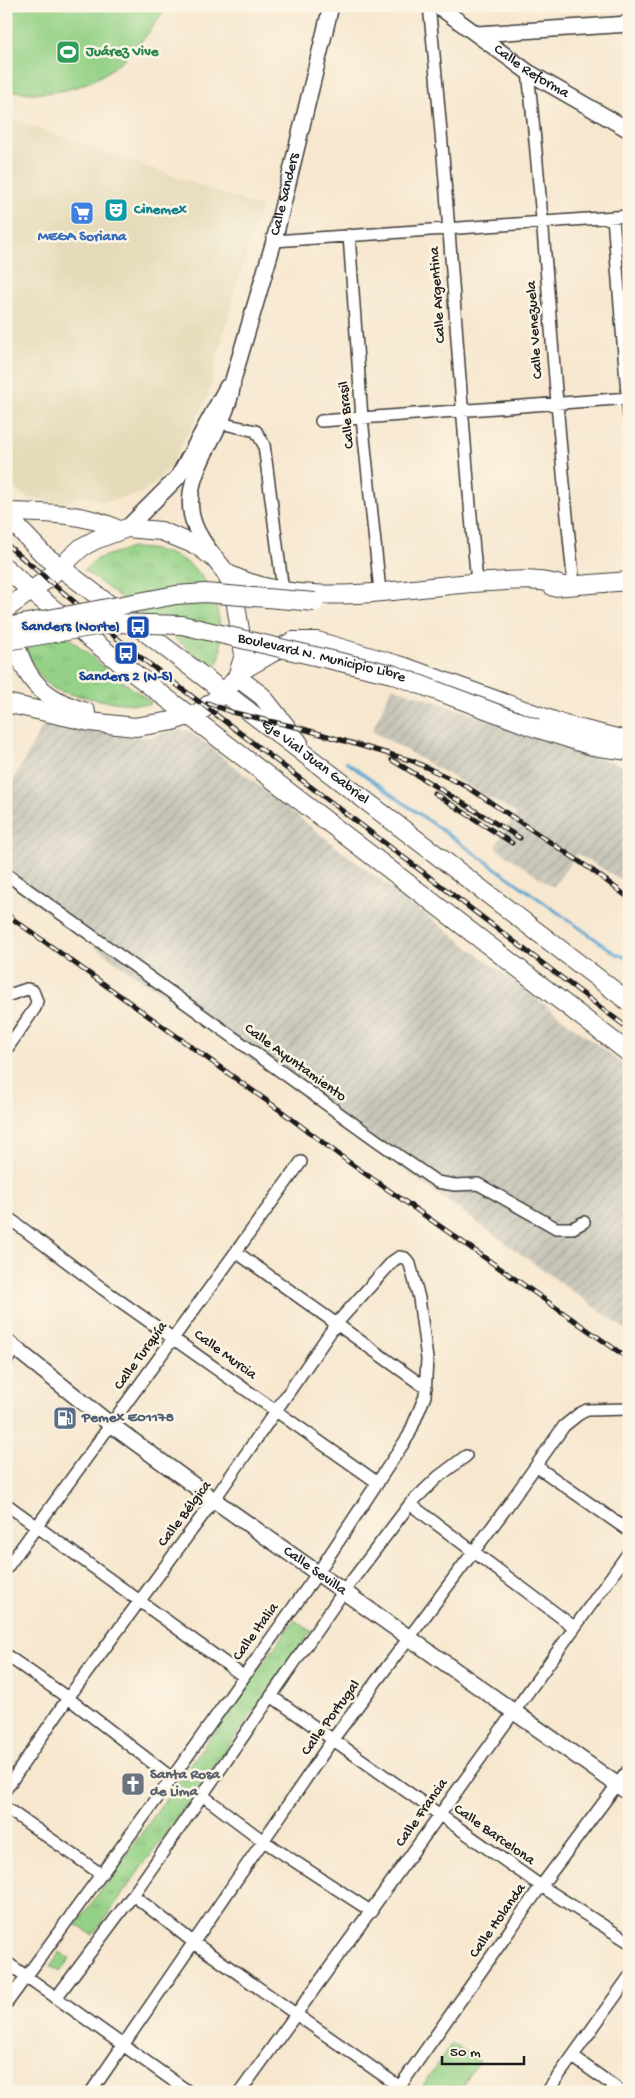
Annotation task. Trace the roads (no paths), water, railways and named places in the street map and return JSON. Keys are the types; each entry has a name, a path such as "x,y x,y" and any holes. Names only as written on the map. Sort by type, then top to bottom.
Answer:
{"main road":[{"name":"Calle Sanders","path":"221,566 194,524 190,496 199,468 229,401 232,380 274,241 331,6"},
{"name":"Calle Reforma","path":"438,6 528,72 629,130"},
{"path":"477,34 629,24"},
{"name":"Calle Sanders","path":"123,529 154,503 178,477 221,396 232,380"},
{"path":"6,514 81,516 123,529 161,531 198,546 221,566 246,583 268,590 341,594 476,582 542,580 568,585"},
{"name":"Eje Vial Juan Gabriel","path":"6,514 43,554 629,1002"},
{"path":"72,708 50,698 26,672 16,647 7,607 31,591 82,547 123,529"},
{"path":"6,703 49,714 135,727 190,716 207,708 224,693 238,674 244,655 234,593 221,566"},
{"path":"6,568 31,591 190,716 629,1053"},
{"path":"6,627 176,595 205,593 315,602 354,602 533,590 629,580"},
{"name":"Boulevard N. Municipio Libre","path":"6,641 114,623 142,622 196,628 392,674 536,728 592,746 629,751"},
{"path":"238,674 293,641 317,641 406,666 565,725 629,741"},
{"path":"238,674 262,696 298,741 307,756"},
{"path":"6,696 72,708 97,715 151,723"},
{"name":"Calle Sevilla","path":"11,1345 110,1424 214,1500 623,1789"}],"street":[{"name":"Calle Argentina","path":"429,6 439,98 476,582"},
{"name":"Calle Venezuela","path":"528,72 556,402 568,585"},
{"path":"274,241 629,216"},
{"path":"613,217 629,418"},
{"name":"Calle Brasil","path":"349,236 362,418 380,591"},
{"path":"321,421 628,398"},
{"path":"220,423 256,431 264,446 283,591"},
{"name":"Calle Ayuntamiento","path":"6,874 437,1182 455,1186 478,1184 556,1228 573,1228 584,1222"},
{"path":"6,996 18,990 27,989 33,991 36,1001 35,1008 6,1050"},
{"name":"Calle Turquía","path":"6,1569 301,1162"},
{"name":"Calle Murcia","path":"6,1216 103,1289 174,1337 378,1483"},
{"path":"236,1252 426,1388"},
{"name":"Calle Italia","path":"6,2004 27,1978 172,1778 317,1574 378,1483 417,1420 426,1388 425,1339 415,1282 407,1260 402,1257 393,1261"},
{"name":"Calle Bélgica","path":"6,1789 68,1698 214,1500 336,1324 393,1261"},
{"path":"6,1361 11,1345"},
{"name":"Calle Portugal","path":"91,2092 333,1739 564,1426 579,1414 597,1409 629,1409"},
{"path":"56,1998 133,1895 344,1591 410,1504 438,1476 466,1456"},
{"path":"536,1466 629,1531"},
{"path":"6,1504 243,1676"},
{"path":"410,1504 574,1627"},
{"name":"Calle Francia","path":"240,2092 372,1912 439,1814 629,1552"},
{"path":"6,1655 68,1698 172,1778"},
{"name":"Calle Barcelona","path":"271,1696 541,1886 629,1942"},
{"name":"Calle Holanda","path":"401,2090 541,1886 623,1789 629,1769"},
{"path":"202,1795 262,1840 372,1912"},
{"path":"6,1808 101,1874"},
{"path":"133,1895 193,1942 401,2090"},
{"path":"6,1962 189,2092"},
{"path":"547,2092 629,1977"},
{"path":"573,2056 622,2092"}],"waterway":[{"path":"346,762 615,953 629,959"}],"railway":[{"path":"6,544 131,650 629,1029"},
{"path":"208,703 231,712 300,728 413,761 466,786 592,870 629,898"},
{"path":"392,760 520,838"},
{"path":"434,793 512,843"},
{"path":"6,914 281,1111 350,1163 629,1359"}],"place":[{"name":"Juárez Vive","path":"68,52"},
{"name":"Cinemex","path":"116,210"},
{"name":"MEGA Soriana","path":"82,213"},
{"name":"Sanders (Norte)","path":"138,627"},
{"name":"Sanders 2 (N-S)","path":"126,653"},
{"name":"Pemex E01178","path":"65,1418"},
{"name":"Santa Rosa de Lima","path":"133,1784"}]}
